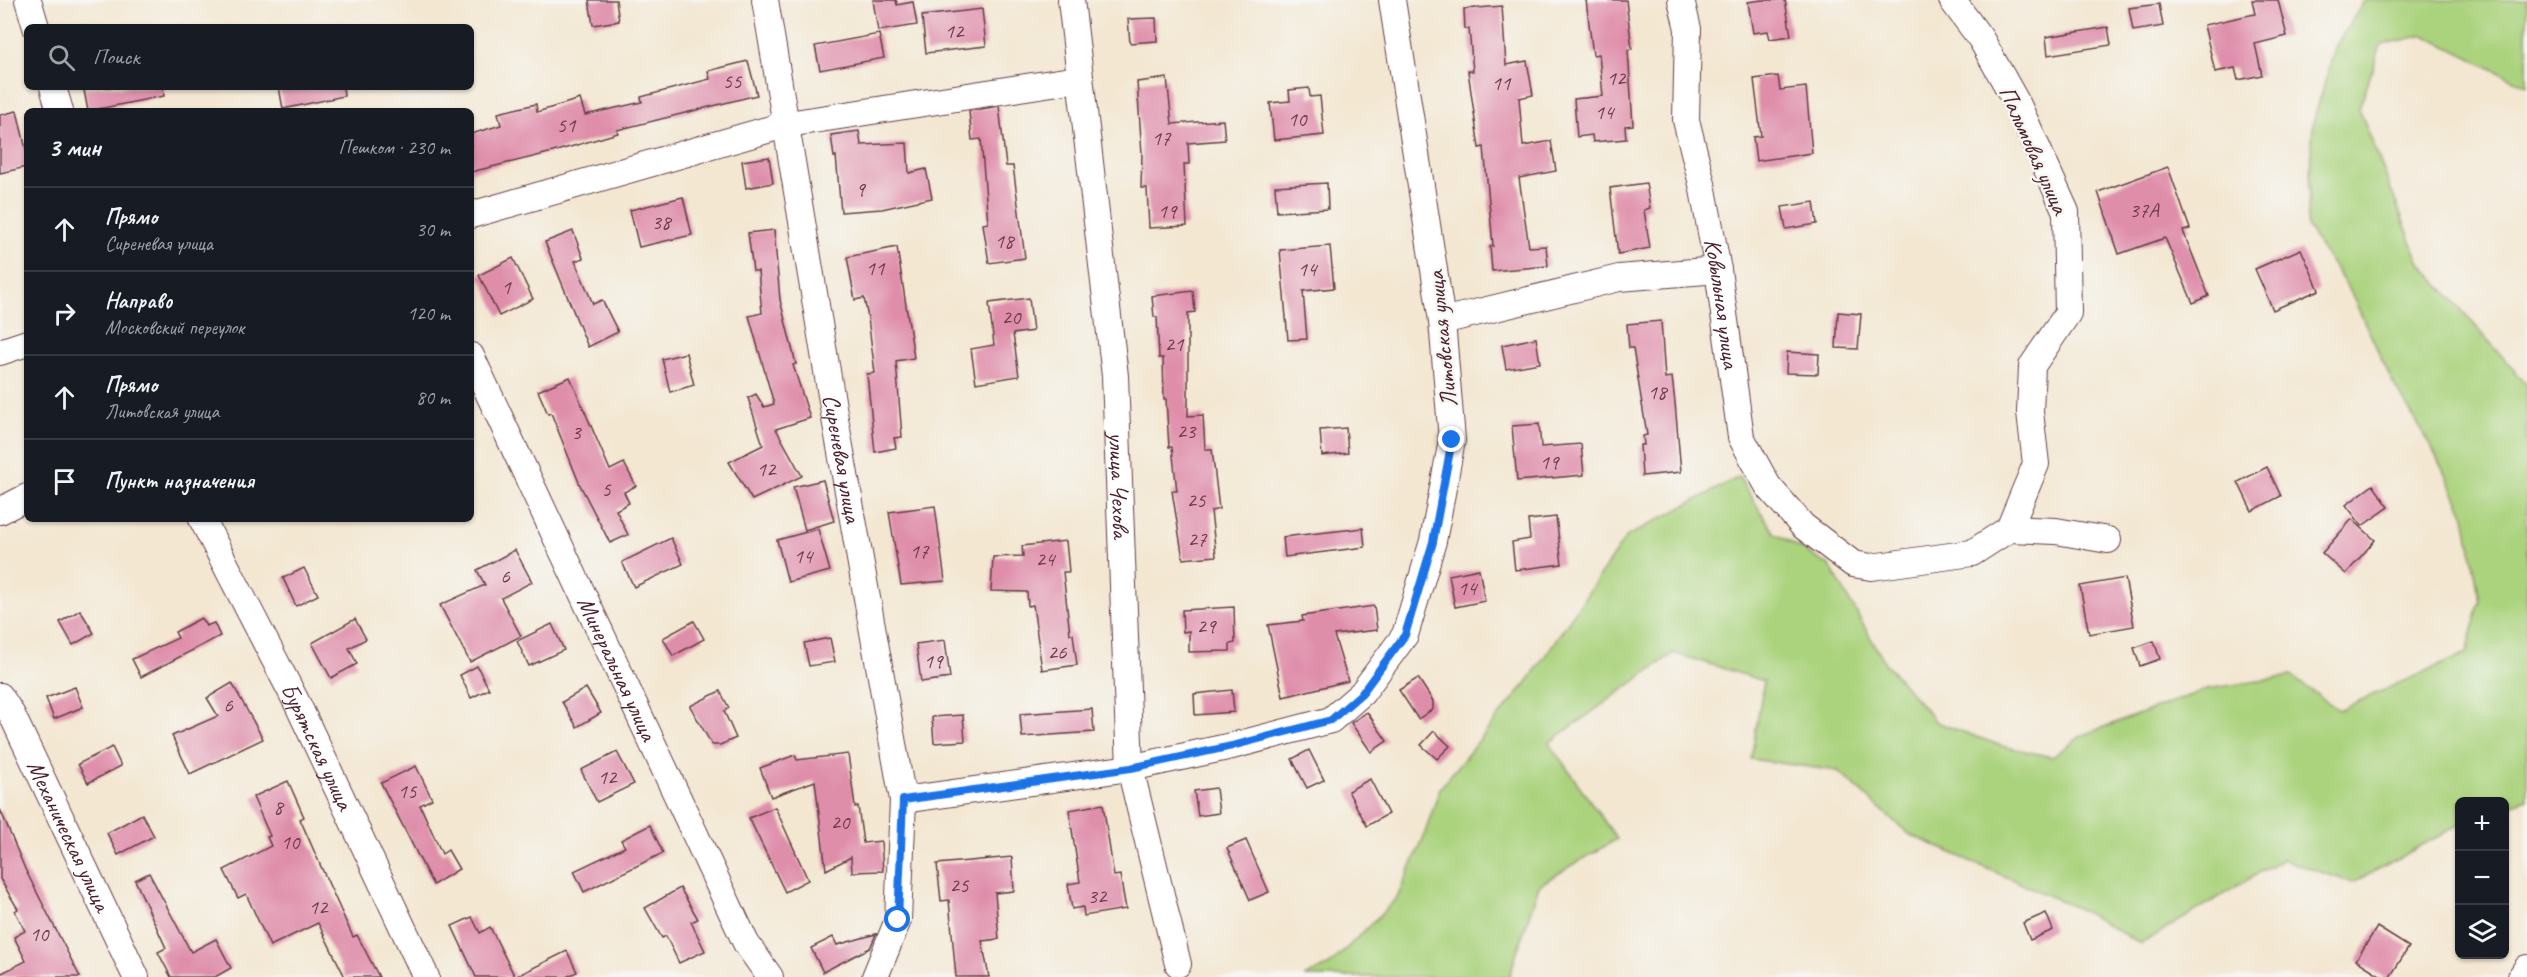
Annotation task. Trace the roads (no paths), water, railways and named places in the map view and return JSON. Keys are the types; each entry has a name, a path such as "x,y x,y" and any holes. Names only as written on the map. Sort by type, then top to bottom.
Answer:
{"street":[{"path":"28,0 35,24"},
{"name":"Сиреневая улица","path":"765,0 788,124 834,413 903,800 898,920 875,977"},
{"name":"улица Чехова","path":"1071,0 1078,80 1115,376 1130,768 1178,964"},
{"name":"Литовская улица","path":"1130,768 1232,746 1331,720 1362,693 1405,635 1433,542 1452,440 1442,321 1392,0"},
{"name":"Ковыльная улица","path":"1682,0 1688,29 1686,120 1702,184 1718,270 1741,437 1768,486 1796,518 1853,564 1870,567 1971,553 2009,529"},
{"name":"Пальмовая улица","path":"1952,0 1981,39 2018,105 2066,212 2068,313 2032,366 2030,412 2036,464 2009,529"},
{"path":"474,214 788,124 1078,80"},
{"path":"54,90 59,108"},
{"path":"1442,321 1619,278 1718,270"},
{"path":"0,352 24,345"},
{"name":"Минеральная улица","path":"474,362 746,943 770,977"},
{"path":"0,511 24,499"},
{"name":"Бурятская улица","path":"204,522 297,703 426,977"},
{"path":"2009,529 2056,531 2108,540"},
{"name":"Механическая улица","path":"0,696 12,715 136,977"},
{"path":"903,800 1130,768"},
{"path":"2521,977 2527,968"}]}
